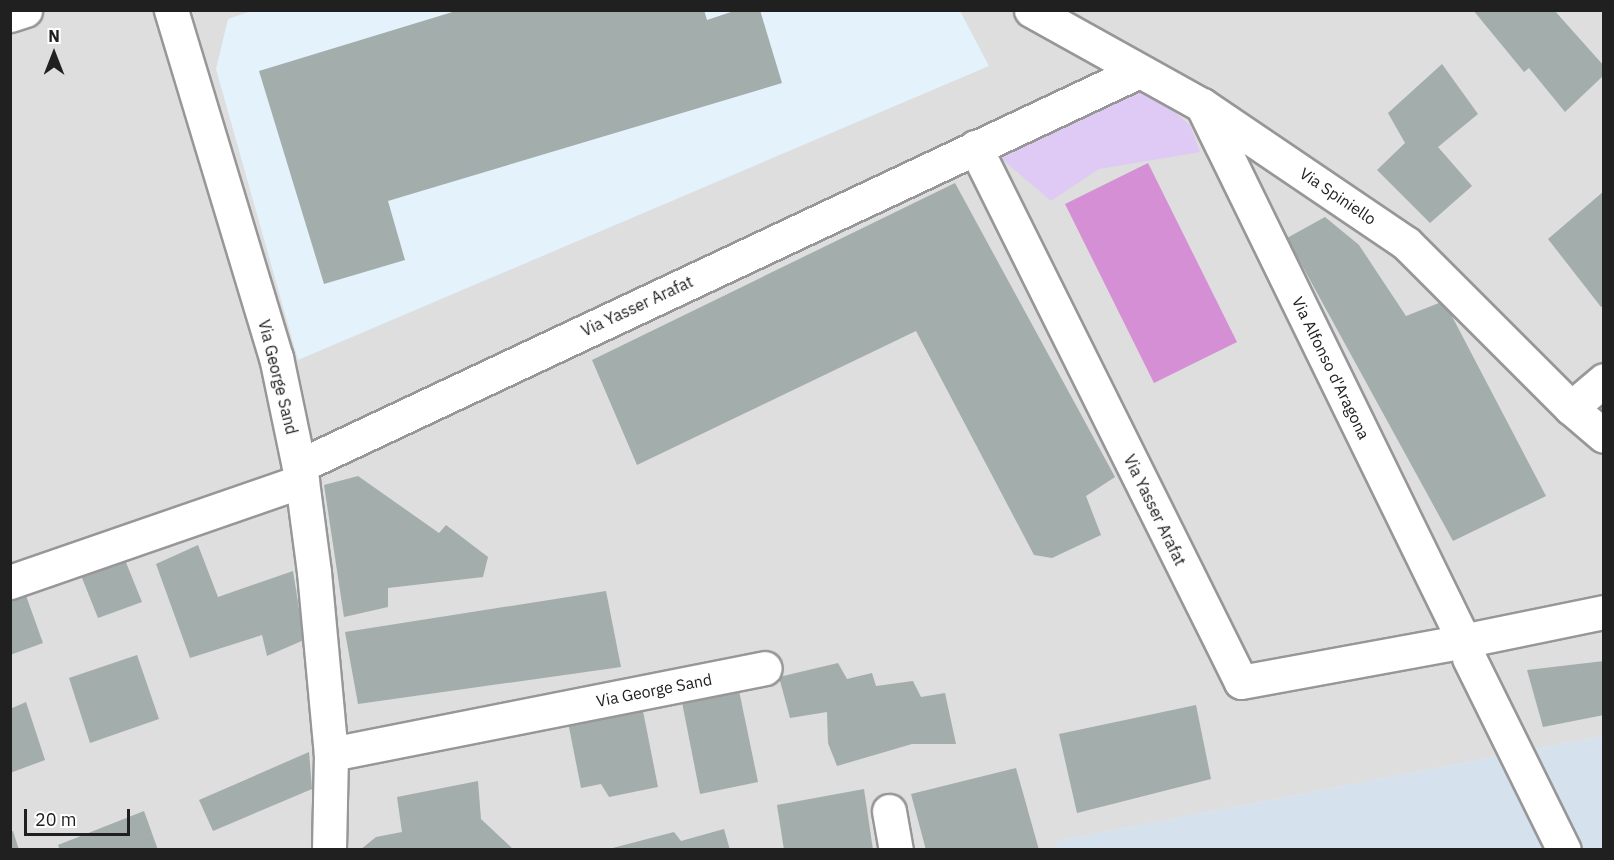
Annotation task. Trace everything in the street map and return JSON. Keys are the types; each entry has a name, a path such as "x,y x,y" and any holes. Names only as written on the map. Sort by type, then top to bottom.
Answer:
{"street":[{"path":"10,15 25,10"},
{"name":"Via George Sand","path":"171,10 276,357 301,473 314,572 331,754 329,849"},
{"name":"Via Spiniello","path":"1040,13 1137,72 1202,105 1406,243 1572,408 1604,436"},
{"name":"Via Yasser Arafat","path":"10,582 301,473 975,147 1137,72"},
{"name":"Via Alfonso d'Aragona","path":"1202,105 1564,849"},
{"name":"Via Yasser Arafat","path":"975,147 1241,682 1463,643"},
{"path":"1572,408 1604,380"},
{"path":"1463,643 1604,612"},
{"name":"Via George Sand","path":"331,754 765,668"},
{"path":"889,811 896,849"}],"shaded area":[{"path":"254,10 960,11 989,66 298,360 216,69 228,19"},
{"path":"10,11 1603,11 1603,736 1057,841 1058,849 11,849"},
{"path":"1139,83 1190,125 1200,152 1099,169 1051,201 996,154 1022,146 1044,130"},
{"path":"1148,163 1237,342 1154,383 1065,204"},
{"path":"1603,736 1603,849 1058,850 1057,841"}],"building":[{"path":"459,10 704,10 707,20 737,10 760,10 782,83 388,201 405,260 324,284 259,71"},
{"path":"1473,10 1554,10 1604,66 1604,75 1565,112 1529,68 1524,72"},
{"path":"1442,64 1478,114 1438,147 1472,186 1430,223 1377,170 1405,143 1388,113"},
{"path":"955,183 1115,477 1086,496 1101,535 1052,558 1034,555 916,331 637,465 592,360"},
{"path":"1604,191 1604,305 1601,307 1548,239"},
{"path":"1325,217 1359,245 1406,316 1444,301 1546,496 1453,541 1287,238"},
{"path":"358,476 439,533 446,525 488,557 483,577 388,588 388,607 344,617 324,485"},
{"path":"198,545 218,597 293,571 304,640 267,656 262,635 190,658 156,564"},
{"path":"125,560 142,602 98,618 80,573"},
{"path":"20,579 43,643 10,655 10,583"},
{"path":"606,591 621,667 358,704 345,632"},
{"path":"137,655 159,719 90,743 69,678"},
{"path":"1604,661 1604,715 1543,727 1527,670"},
{"path":"838,663 847,679 872,673 876,686 913,681 921,697 945,693 956,744 912,744 837,766 828,743 827,712 790,718 779,677"},
{"path":"737,681 758,782 700,794 680,692"},
{"path":"26,702 45,760 10,773 10,709"},
{"path":"1196,705 1211,779 1077,813 1059,734"},
{"path":"642,706 658,787 609,797 601,784 581,788 568,722"},
{"path":"309,752 312,789 213,831 199,800"},
{"path":"1016,768 1039,850 926,850 911,794"},
{"path":"478,781 481,819 514,850 360,850 376,837 402,832 397,797"},
{"path":"864,789 873,850 784,850 777,805"},
{"path":"144,811 158,850 60,850 58,845"},
{"path":"724,829 730,850 605,850 674,832 681,841"},
{"path":"13,831 19,850 10,850 10,832"}]}
